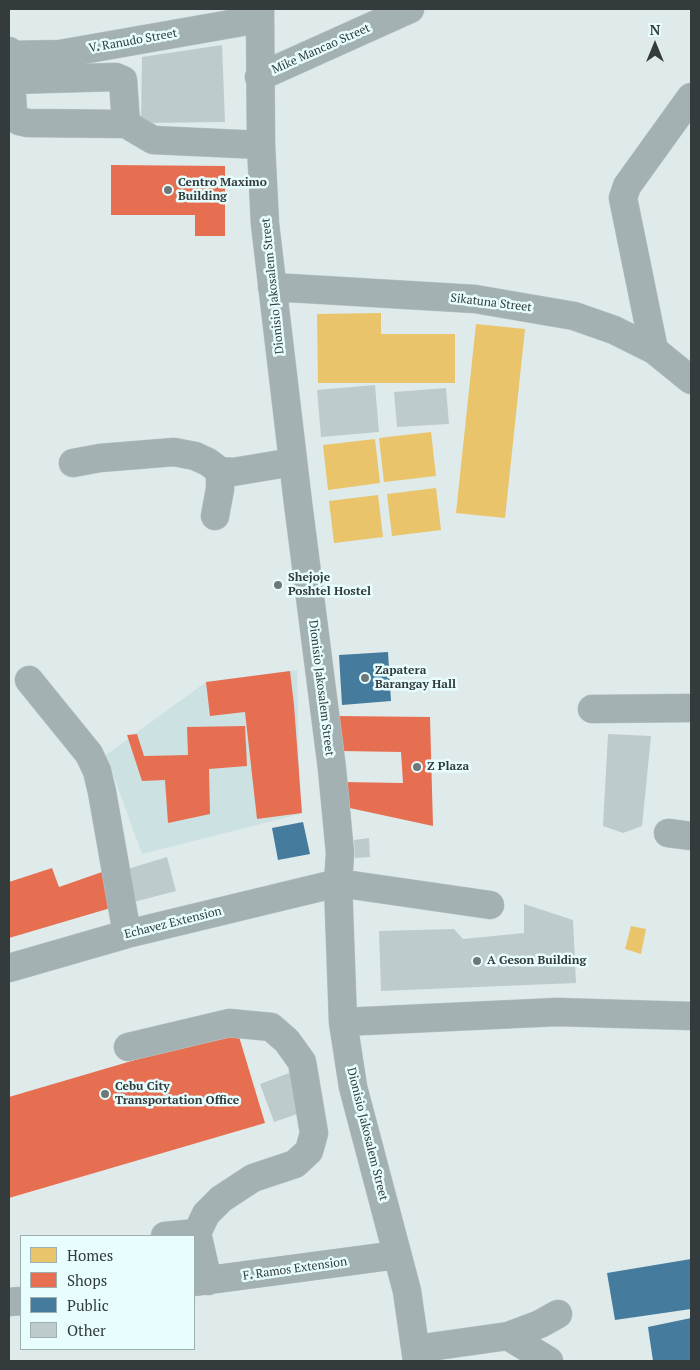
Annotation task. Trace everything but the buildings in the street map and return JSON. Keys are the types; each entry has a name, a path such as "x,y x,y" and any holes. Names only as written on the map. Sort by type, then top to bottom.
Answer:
{"street":[{"name":"Mike Mancao Street","path":"259,77 410,9"},
{"name":"Dionisio Jakosalem Street","path":"259,14 260,145 265,224 340,853 338,883 343,1022 353,1087 407,1291 417,1355"},
{"name":"V. Ranudo Street","path":"10,62 60,54 259,14"},
{"path":"126,124 123,80 116,77 10,62 13,114 18,121 28,123 126,124 153,140 260,145"},
{"path":"654,350 623,198 627,186 690,97"},
{"name":"Sikatuna Street","path":"272,287 475,298 574,316 606,327 654,350 691,380"},
{"path":"73,463 100,458 174,452 195,456 208,462 220,471 233,472 293,462"},
{"path":"215,516 220,489 220,471"},
{"path":"29,680 89,754 97,771 127,934"},
{"path":"592,709 691,708"},
{"path":"338,883 490,904"},
{"name":"Echavez Extension","path":"9,968 127,934 338,883"},
{"path":"343,1022 558,1012 691,1016"},
{"path":"128,1047 229,1023 271,1026 287,1041 302,1062 314,1133 309,1150 294,1164 253,1178 221,1199 206,1214 197,1233 201,1282"},
{"path":"176,1235 197,1233"},
{"name":"F. Ramos Extension","path":"201,1282 397,1255"},
{"path":"417,1355 508,1336 540,1324 558,1314"},
{"path":"508,1336 548,1361"}],"shaded area":[{"path":"297,670 300,814 142,854 106,755 206,682"}],"place":[{"name":"Centro Maximo Building","path":"168,190"},
{"name":"Shejoje Poshtel Hostel","path":"278,585"},
{"name":"Zapatera Barangay Hall","path":"365,678"},
{"name":"Z Plaza","path":"417,767"},
{"name":"A Geson Building","path":"477,961"},
{"name":"Cebu City Transportation Office","path":"105,1094"}]}
